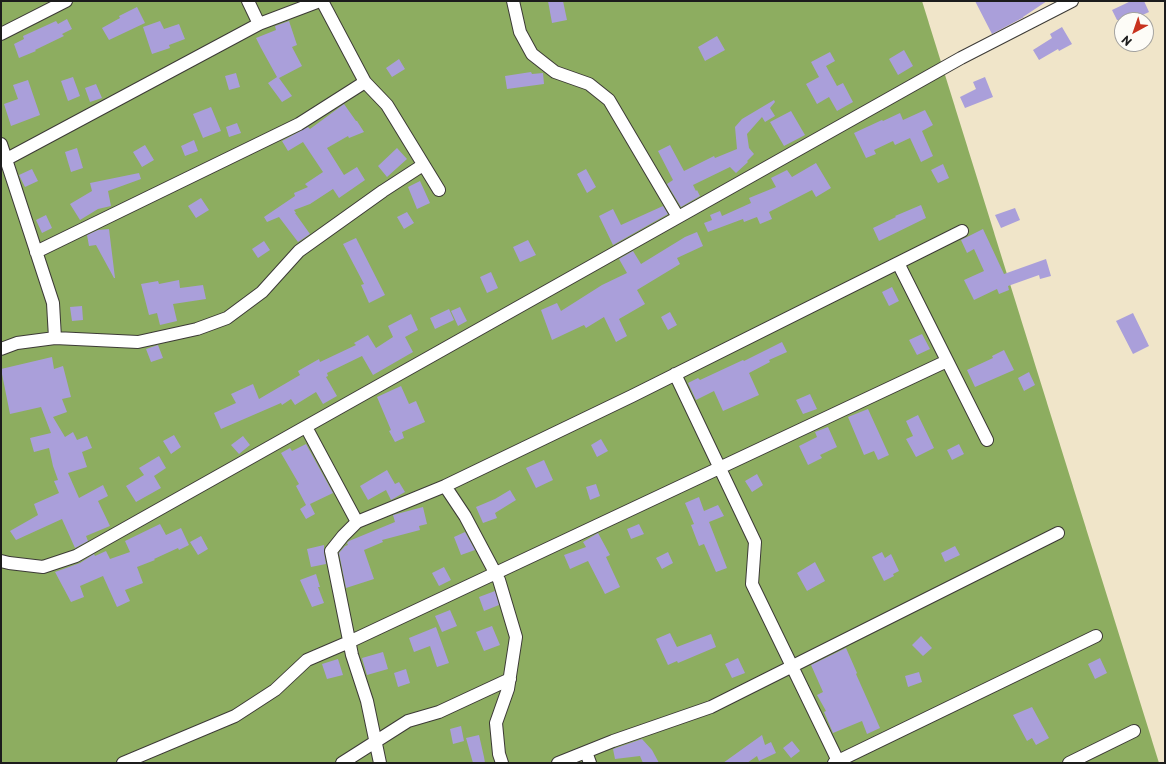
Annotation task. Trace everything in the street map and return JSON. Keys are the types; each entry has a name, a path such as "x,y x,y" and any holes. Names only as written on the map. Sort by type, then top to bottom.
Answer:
{"street":[{"path":"1,34 66,1"},
{"path":"248,1 259,24"},
{"path":"5,160 259,24 321,1 365,82 386,106 439,190"},
{"path":"513,1 520,32 532,54 555,72 589,84 609,100 678,217"},
{"path":"1,561 43,567 76,556 961,58 1072,1"},
{"path":"36,252 299,124 365,82"},
{"path":"1,144 53,303 55,338"},
{"path":"1,349 17,343 55,338 138,342 197,329 227,318 262,292 299,251 383,191 423,165"},
{"path":"380,763 367,701 349,642 330,551 357,522 445,486 675,374 962,231"},
{"path":"898,263 987,440"},
{"path":"122,763 235,716 275,690 307,660 349,642 947,361"},
{"path":"675,374 755,542 752,584 837,762 1096,636"},
{"path":"306,427 357,522"},
{"path":"445,486 465,516 496,573 516,637 508,689 496,723 499,754 502,763"},
{"path":"558,763 588,757 711,707 1058,533"},
{"path":"342,763 408,721 439,712 510,679"},
{"path":"1069,763 1134,731"}],"green space":[{"path":"1,1 922,1 1159,763 1,763"}],"building":[{"path":"548,1 563,1 567,20 552,23"},
{"path":"975,1 1047,1 1024,17 992,34"},
{"path":"1131,1 1144,1 1149,12 1114,12 1114,14 1112,10"},
{"path":"137,7 145,23 109,40 102,28 120,18 119,16"},
{"path":"67,19 72,29 62,34 64,36 19,58 14,44 24,39 23,36 56,21 58,24"},
{"path":"160,21 164,29 179,24 185,39 169,45 170,48 152,54 143,27"},
{"path":"289,21 297,45 292,47 302,66 279,78 292,96 282,102 268,83 277,77 256,38 276,30 275,26"},
{"path":"1062,27 1072,44 1059,51 1058,49 1039,60 1033,50 1052,38 1050,34"},
{"path":"717,36 725,50 705,61 698,47"},
{"path":"904,50 913,66 898,75 889,59"},
{"path":"830,52 835,61 826,66 837,86 843,83 853,102 837,111 829,97 817,104 806,84 819,77 811,62"},
{"path":"399,59 405,69 392,77 386,68"},
{"path":"531,72 532,74 543,73 544,84 507,89 505,76"},
{"path":"236,73 240,87 229,90 225,76"},
{"path":"73,77 80,96 68,101 61,81"},
{"path":"985,77 993,97 965,108 960,97 976,89 973,82"},
{"path":"28,80 40,115 11,126 4,104 18,99 13,85"},
{"path":"96,84 102,98 90,102 85,88"},
{"path":"774,100 775,102 770,108 775,116 765,122 762,117 747,134 749,148 754,154 747,161 748,162 736,173 730,167 693,185 700,196 681,207 667,184 673,180 658,151 670,145 684,171 714,156 715,158 737,149 735,127 742,119"},
{"path":"344,104 364,132 349,138 348,136 327,148 344,175 357,167 365,180 339,198 333,189 310,204 294,210 310,234 298,242 279,217 267,222 264,217 295,196 294,193 308,187 305,184 323,172 303,142 288,151 282,141 308,127 310,129"},
{"path":"211,107 221,131 203,138 193,114"},
{"path":"925,110 933,125 922,131 933,156 921,162 910,138 895,145 893,141 874,150 876,154 866,158 854,133 900,113 903,120"},
{"path":"791,111 805,135 784,146 770,122"},
{"path":"237,123 241,133 229,137 226,127"},
{"path":"194,140 198,151 185,156 181,146"},
{"path":"145,145 154,160 142,167 133,152"},
{"path":"77,148 83,168 71,172 65,152"},
{"path":"397,148 407,159 387,177 378,166"},
{"path":"816,163 831,188 816,197 812,190 769,212 772,219 760,224 757,217 744,222 743,219 708,232 704,223 712,220 710,215 720,211 722,216 751,203 749,198 776,187 771,178 787,170 792,177"},
{"path":"943,164 949,178 938,183 931,170"},
{"path":"32,169 38,181 25,187 19,175"},
{"path":"586,169 596,187 587,193 577,174"},
{"path":"139,173 141,179 108,191 111,206 98,209 80,220 70,204 92,191 90,183"},
{"path":"420,181 430,203 417,209 408,187"},
{"path":"201,198 209,210 196,218 188,206"},
{"path":"921,205 926,218 879,241 873,228 896,217 895,216"},
{"path":"663,206 668,214 613,245 599,216 613,209 621,225"},
{"path":"1015,208 1020,220 1001,228 995,215"},
{"path":"407,212 414,223 404,229 397,217"},
{"path":"46,215 52,228 42,233 36,220"},
{"path":"109,229 115,278 96,245 89,246 87,235 98,230"},
{"path":"983,229 1004,274 1046,259 1051,276 1040,279 1039,275 1008,286 1009,290 999,294 997,289 974,300 964,280 984,271 974,249 967,253 961,240"},
{"path":"697,232 703,246 677,258 680,264 637,290 645,304 619,319 627,336 616,342 604,317 586,328 584,325 552,340 541,310 557,303 561,311 602,285 627,273 619,259 633,251 641,264 685,237"},
{"path":"356,238 385,295 369,303 361,285 364,284 343,244"},
{"path":"528,240 536,255 520,262 513,247"},
{"path":"264,241 270,250 258,258 252,249"},
{"path":"491,272 498,288 487,293 480,277"},
{"path":"179,280 180,288 203,285 206,299 173,304 177,321 160,325 157,313 149,315 141,284 158,281 159,284"},
{"path":"892,287 899,301 889,306 882,292"},
{"path":"82,306 83,320 72,321 70,307"},
{"path":"460,307 467,321 458,326 451,311"},
{"path":"449,309 454,320 435,329 430,318"},
{"path":"670,312 677,325 668,330 661,317"},
{"path":"1133,313 1149,346 1133,354 1116,321"},
{"path":"411,314 418,330 405,337 413,352 373,375 362,356 327,373 328,376 326,377 337,396 323,404 316,392 295,405 291,399 282,405 281,403 221,429 214,413 236,403 231,394 253,384 259,399 300,375 298,371 319,359 320,362 356,345 354,343 368,335 376,348 393,337 388,326"},
{"path":"922,334 930,349 917,355 909,340"},
{"path":"782,342 787,352 769,360 770,362 749,373 759,395 723,411 714,391 696,400 688,383 698,378 700,380 743,360 744,361"},
{"path":"158,345 163,358 151,362 146,349"},
{"path":"1004,350 1014,370 975,387 967,370 993,358 992,356"},
{"path":"52,357 54,369 63,366 71,397 62,399 67,412 53,417 65,437 73,432 77,440 87,436 92,448 82,452 87,467 68,473 79,498 103,485 108,496 98,501 110,526 86,536 88,541 75,548 62,519 16,540 10,531 38,515 34,504 59,493 54,481 58,480 49,448 34,452 30,438 51,433 41,407 10,414 1,369"},
{"path":"1029,372 1035,385 1024,391 1018,378"},
{"path":"401,386 409,404 416,401 425,422 402,432 404,438 395,442 389,431 391,430 377,397"},
{"path":"810,394 817,409 803,414 796,400"},
{"path":"868,409 889,455 878,460 874,451 864,455 848,417"},
{"path":"918,415 934,448 916,457 906,439 913,436 906,421"},
{"path":"828,427 837,447 820,455 822,458 808,465 799,446 817,437 815,432"},
{"path":"174,435 181,447 171,454 163,441"},
{"path":"243,436 250,445 239,454 231,445"},
{"path":"601,439 608,451 597,457 591,445"},
{"path":"306,444 333,493 310,504 315,514 306,519 300,509 306,505 296,486 299,484 281,453 290,448 292,451"},
{"path":"959,444 964,454 952,460 947,450"},
{"path":"159,456 166,468 154,476 161,488 136,502 126,486 144,475 139,468"},
{"path":"544,460 553,480 536,488 526,468"},
{"path":"387,470 395,484 399,482 405,492 391,500 386,490 368,500 360,486"},
{"path":"757,474 763,485 752,492 745,481"},
{"path":"596,484 600,496 590,500 586,487"},
{"path":"510,490 516,500 495,513 497,518 483,523 476,507 495,499"},
{"path":"699,497 704,511 718,505 724,516 709,522 727,568 716,572 704,544 699,546 691,525 694,524 685,503"},
{"path":"423,507 427,524 419,526 420,530 382,540 383,542 364,550 374,579 346,588 339,553 345,546 348,545 347,543 395,522 393,515"},
{"path":"160,524 166,535 181,528 189,545 179,550 178,548 154,559 155,560 137,567 143,583 125,590 130,601 117,607 103,576 80,586 84,597 71,602 55,572 80,563 94,554 95,556 106,551 110,559 130,552 125,541"},
{"path":"639,524 644,534 631,539 627,529"},
{"path":"465,532 475,550 461,555 454,537"},
{"path":"598,533 610,555 606,557 620,587 605,594 588,561 570,569 564,555 586,547 583,542"},
{"path":"201,536 208,549 198,555 190,542"},
{"path":"324,545 326,564 311,567 307,549"},
{"path":"955,546 960,555 945,562 941,553"},
{"path":"668,552 673,563 662,569 656,558"},
{"path":"882,552 885,558 891,554 899,571 893,574 894,576 884,581 872,557"},
{"path":"815,562 825,581 807,591 797,573"},
{"path":"444,567 451,580 439,586 432,573"},
{"path":"316,574 320,587 318,587 324,603 312,607 300,580"},
{"path":"495,591 499,605 484,611 479,597"},
{"path":"450,610 457,626 442,632 435,616"},
{"path":"492,626 500,645 484,651 476,632"},
{"path":"436,627 449,663 437,667 430,646 414,652 409,638"},
{"path":"670,633 677,647 711,634 716,647 678,663 677,661 668,665 656,639"},
{"path":"921,636 932,648 923,656 912,645"},
{"path":"846,648 880,728 867,734 862,721 833,733 824,712 826,711 817,695 823,692 811,665"},
{"path":"383,652 388,669 367,675 362,658"},
{"path":"738,658 745,673 732,678 725,664"},
{"path":"1100,658 1107,673 1095,679 1088,664"},
{"path":"338,659 343,675 327,679 322,664"},
{"path":"406,669 410,683 398,687 394,673"},
{"path":"919,672 922,682 908,687 905,676"},
{"path":"1032,707 1049,738 1036,745 1032,738 1027,741 1013,715"},
{"path":"461,726 464,741 453,744 450,729"},
{"path":"479,735 485,763 473,763 466,738"},
{"path":"762,735 765,745 771,742 776,753 759,761 757,756 747,763 723,763"},
{"path":"642,739 652,750 659,763 643,763 640,756 615,759 613,749"},
{"path":"792,741 800,751 791,758 783,748"}]}
